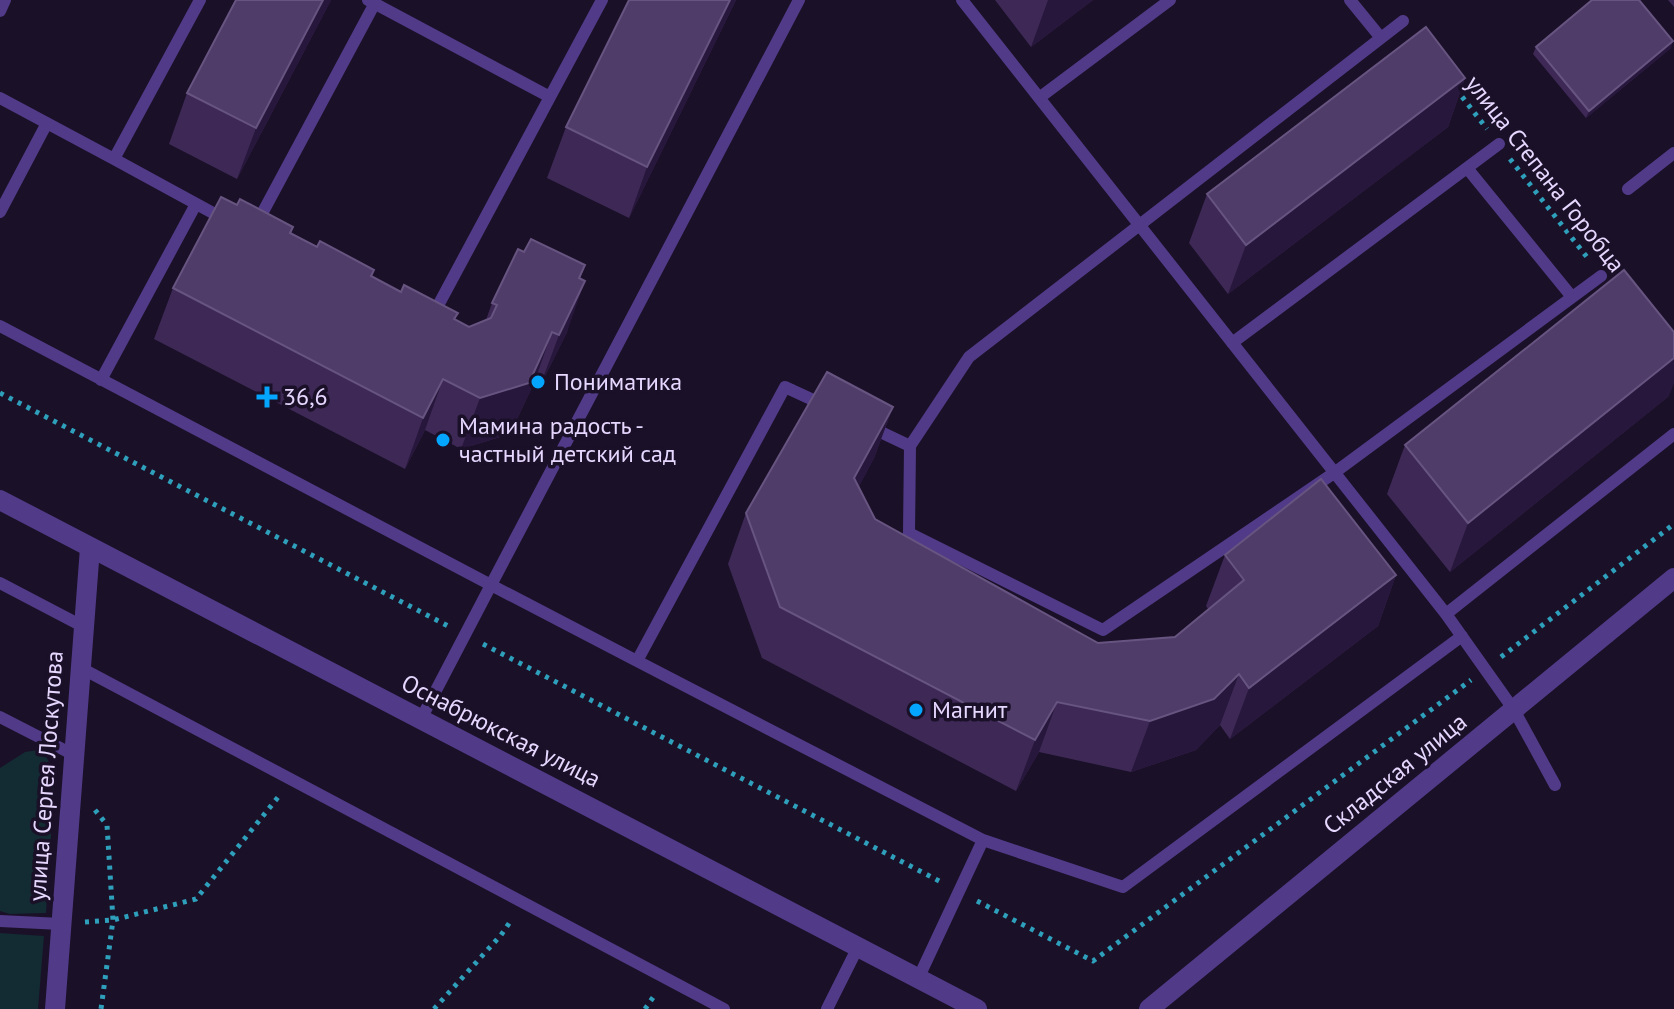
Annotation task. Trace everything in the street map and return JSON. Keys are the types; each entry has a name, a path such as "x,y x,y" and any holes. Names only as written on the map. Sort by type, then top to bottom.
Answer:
{"street":[{"name":"Оснабрюкская улица","path":"0,500 977,1009"},
{"name":"улица Сергея Лоскутова","path":"55,1009 90,548"},
{"name":"Складская улица","path":"1149,1009 1674,578"}],"lane":[{"path":"0,11 5,0"},
{"path":"114,159 200,0"},
{"path":"426,327 602,0"},
{"path":"421,719 799,0"},
{"path":"962,0 1446,614 1514,710 1555,785"},
{"path":"1039,98 1170,0"},
{"path":"1350,0 1381,38"},
{"path":"252,234 371,2 550,97"},
{"path":"1403,21 969,357 910,446 909,533 1103,630 1334,473 1601,276"},
{"path":"0,98 238,226"},
{"path":"0,212 47,123"},
{"path":"1232,343 1499,144"},
{"path":"1628,189 1674,153"},
{"path":"1467,168 1572,297"},
{"path":"101,380 196,204"},
{"path":"0,326 983,840 1123,887 1462,636"},
{"path":"637,661 785,387 841,413"},
{"path":"855,420 910,446"},
{"path":"1446,614 1674,434"},
{"path":"0,583 84,627"},
{"path":"81,668 724,1009"},
{"path":"0,717 74,755"},
{"path":"918,979 983,840"},
{"path":"0,921 61,924"},
{"path":"827,1009 858,947"}],"path":[{"name":"улица Степана Горобца","path":"1451,82 1601,276"},
{"path":"0,393 1093,961 1485,670 1674,524"},
{"path":"61,924 113,920 196,899 292,780"},
{"path":"72,781 107,825 113,920 101,1009"},
{"path":"434,1009 501,935 523,902"}],"shaded area":[{"path":"38,750 46,756 55,776 46,913 10,914 0,911 0,768 25,752"},
{"path":"0,933 44,936 38,1009 0,1009"}],"building":[{"path":"236,0 323,0 256,128 187,93"},
{"path":"629,0 730,0 647,167 566,127"},
{"path":"1592,0 1639,0 1673,41 1589,111 1536,47"},
{"path":"1426,27 1465,78 1246,245 1207,194"},
{"path":"221,197 237,205 240,199 293,227 290,233 317,247 320,241 374,270 371,276 401,292 404,285 458,313 454,319 469,327 491,318 497,305 492,303 518,249 524,252 531,239 585,265 579,278 585,281 559,335 552,332 529,383 480,398 443,379 423,418 173,288"},
{"path":"1624,270 1674,332 1674,358 1468,523 1405,445"},
{"path":"827,372 893,407 854,478 875,519 1098,643 1175,637 1244,580 1225,555 1321,479 1396,575 1249,688 1239,674 1214,699 1150,721 1057,702 1035,740 780,607 746,513"}],"place":[{"name":"Пониматика","path":"538,382"},
{"name":"36,6","path":"267,397"},
{"name":"Мамина радость - частный детский сад","path":"443,440"},
{"name":"Магнит","path":"916,710"}]}
